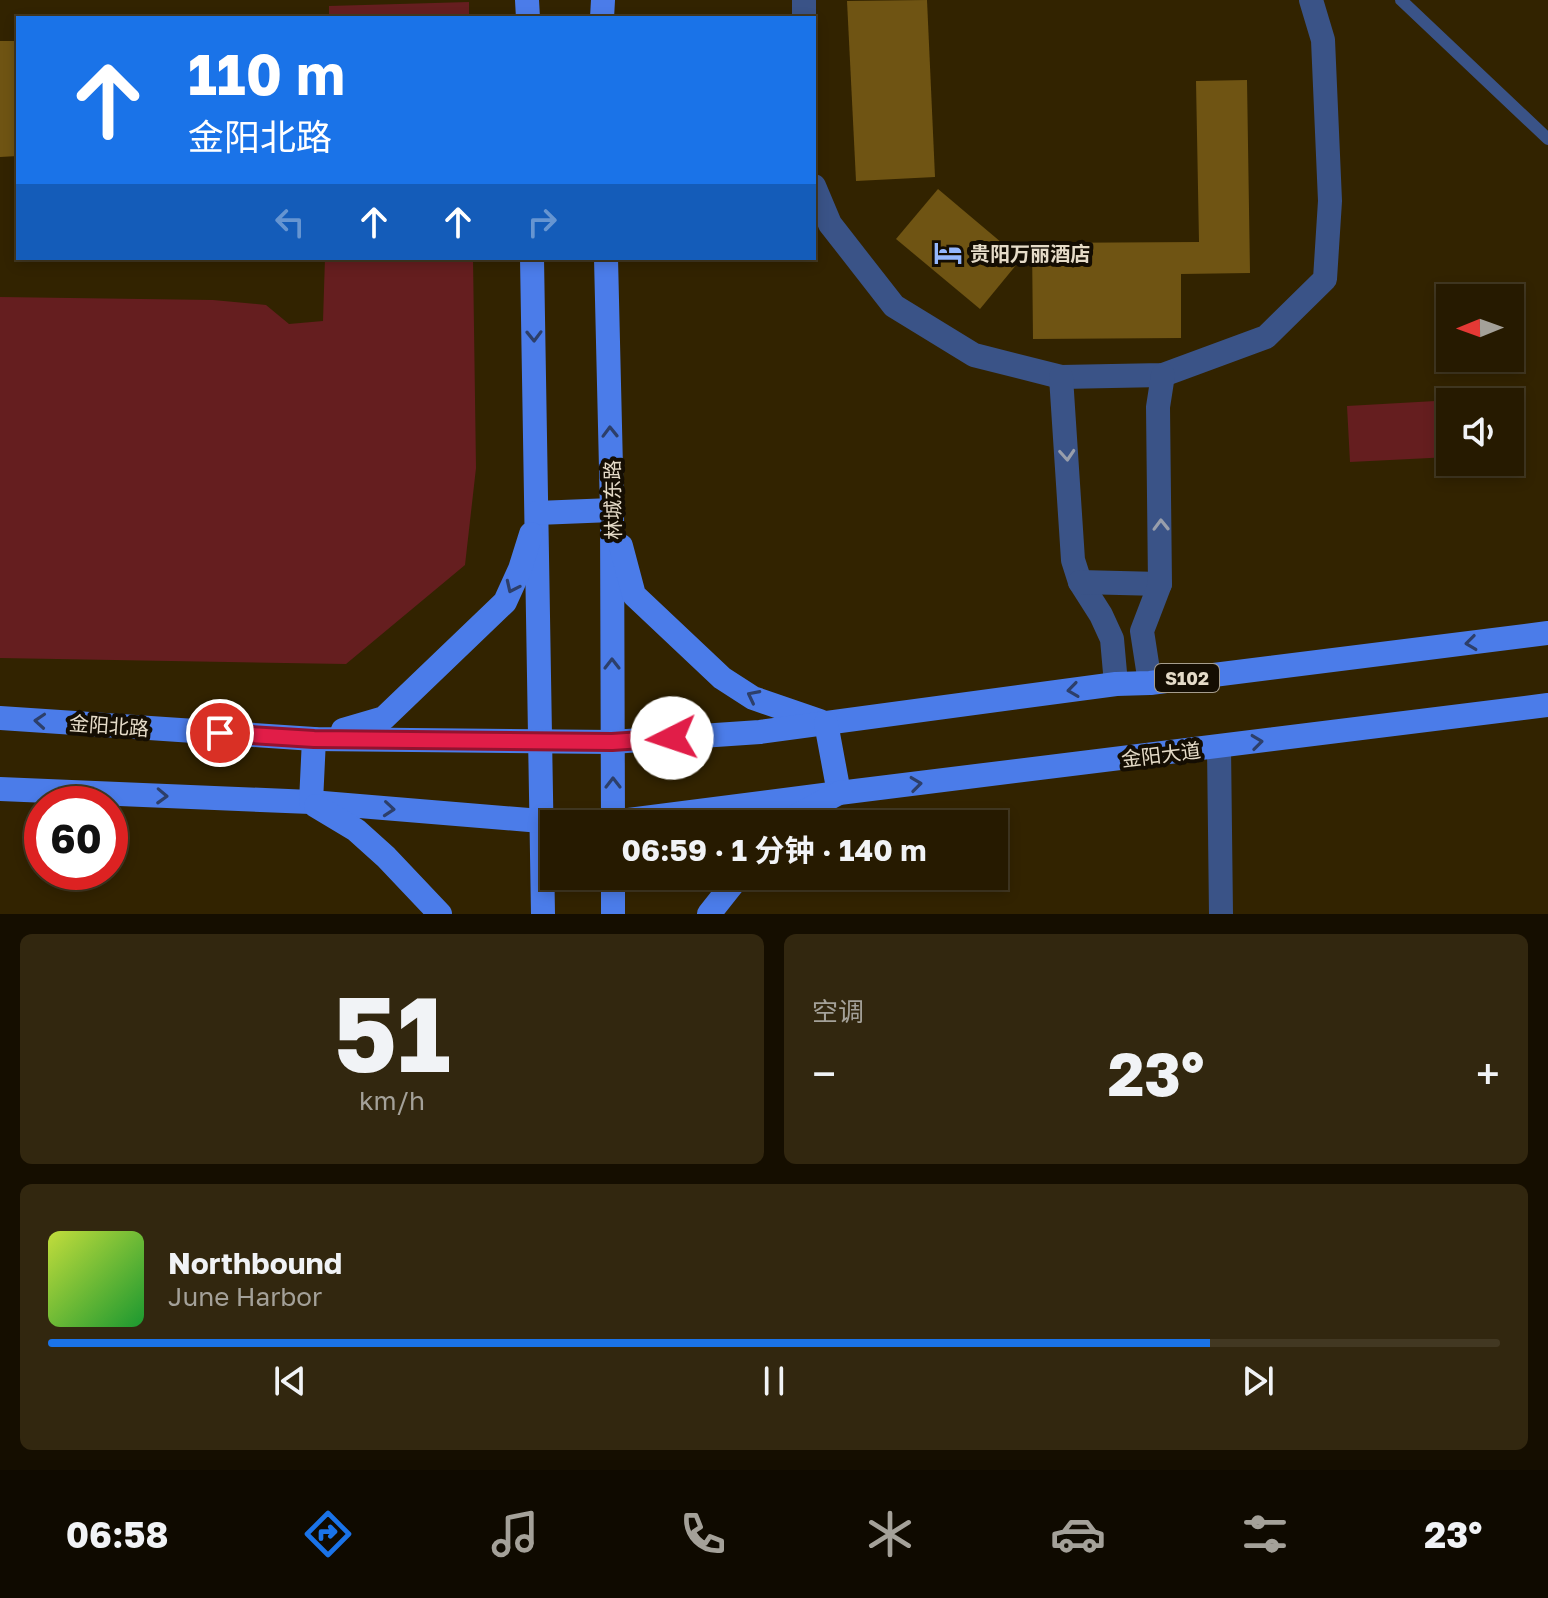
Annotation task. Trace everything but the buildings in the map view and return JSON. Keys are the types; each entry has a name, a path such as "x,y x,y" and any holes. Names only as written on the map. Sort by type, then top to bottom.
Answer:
{"main road":[{"path":"532,260 541,810"},
{"name":"林城东路","path":"606,260 612,510 613,810"},
{"path":"537,513 612,510 634,595 722,678 753,698 826,723 839,793 711,810"},
{"path":"311,802 314,739 384,718 505,602 520,569 537,513"},
{"name":"S102","path":"826,723 1116,684 1150,683 1548,633"},
{"name":"金阳大道","path":"807,810 839,793 1548,705"},
{"name":"金阳北路","path":"0,718 314,739 612,742 760,732 826,723"},
{"path":"0,789 311,802 540,821"},
{"path":"311,802 356,830 440,914"},
{"path":"542,890 543,914"},
{"path":"613,890 613,914"},
{"path":"709,914 728,890"}],"street":[{"path":"816,191 830,224 894,306 974,355 1061,377 1163,375 1266,337 1325,279 1330,201 1323,40 1311,0"},
{"path":"1150,683 1142,631 1160,584 1158,407 1163,375"},
{"path":"1061,377 1073,560 1080,582 1112,639 1116,684"},
{"path":"1080,582 1160,584"},
{"path":"1219,747 1221,914"}],"lane":[{"path":"1401,0 1548,139"}],"shaded area":[{"path":"469,2 469,16 329,16 329,6"},
{"path":"325,260 473,260 476,468 465,565 346,664 0,658 0,297 213,300 266,305 289,324 323,321"},
{"path":"1436,401 1436,458 1350,462 1347,406"}],"place":[{"name":"贵阳万丽酒店","path":"948,253"}],"route":[{"path":"220,733 314,739 612,742 672,738"}]}
